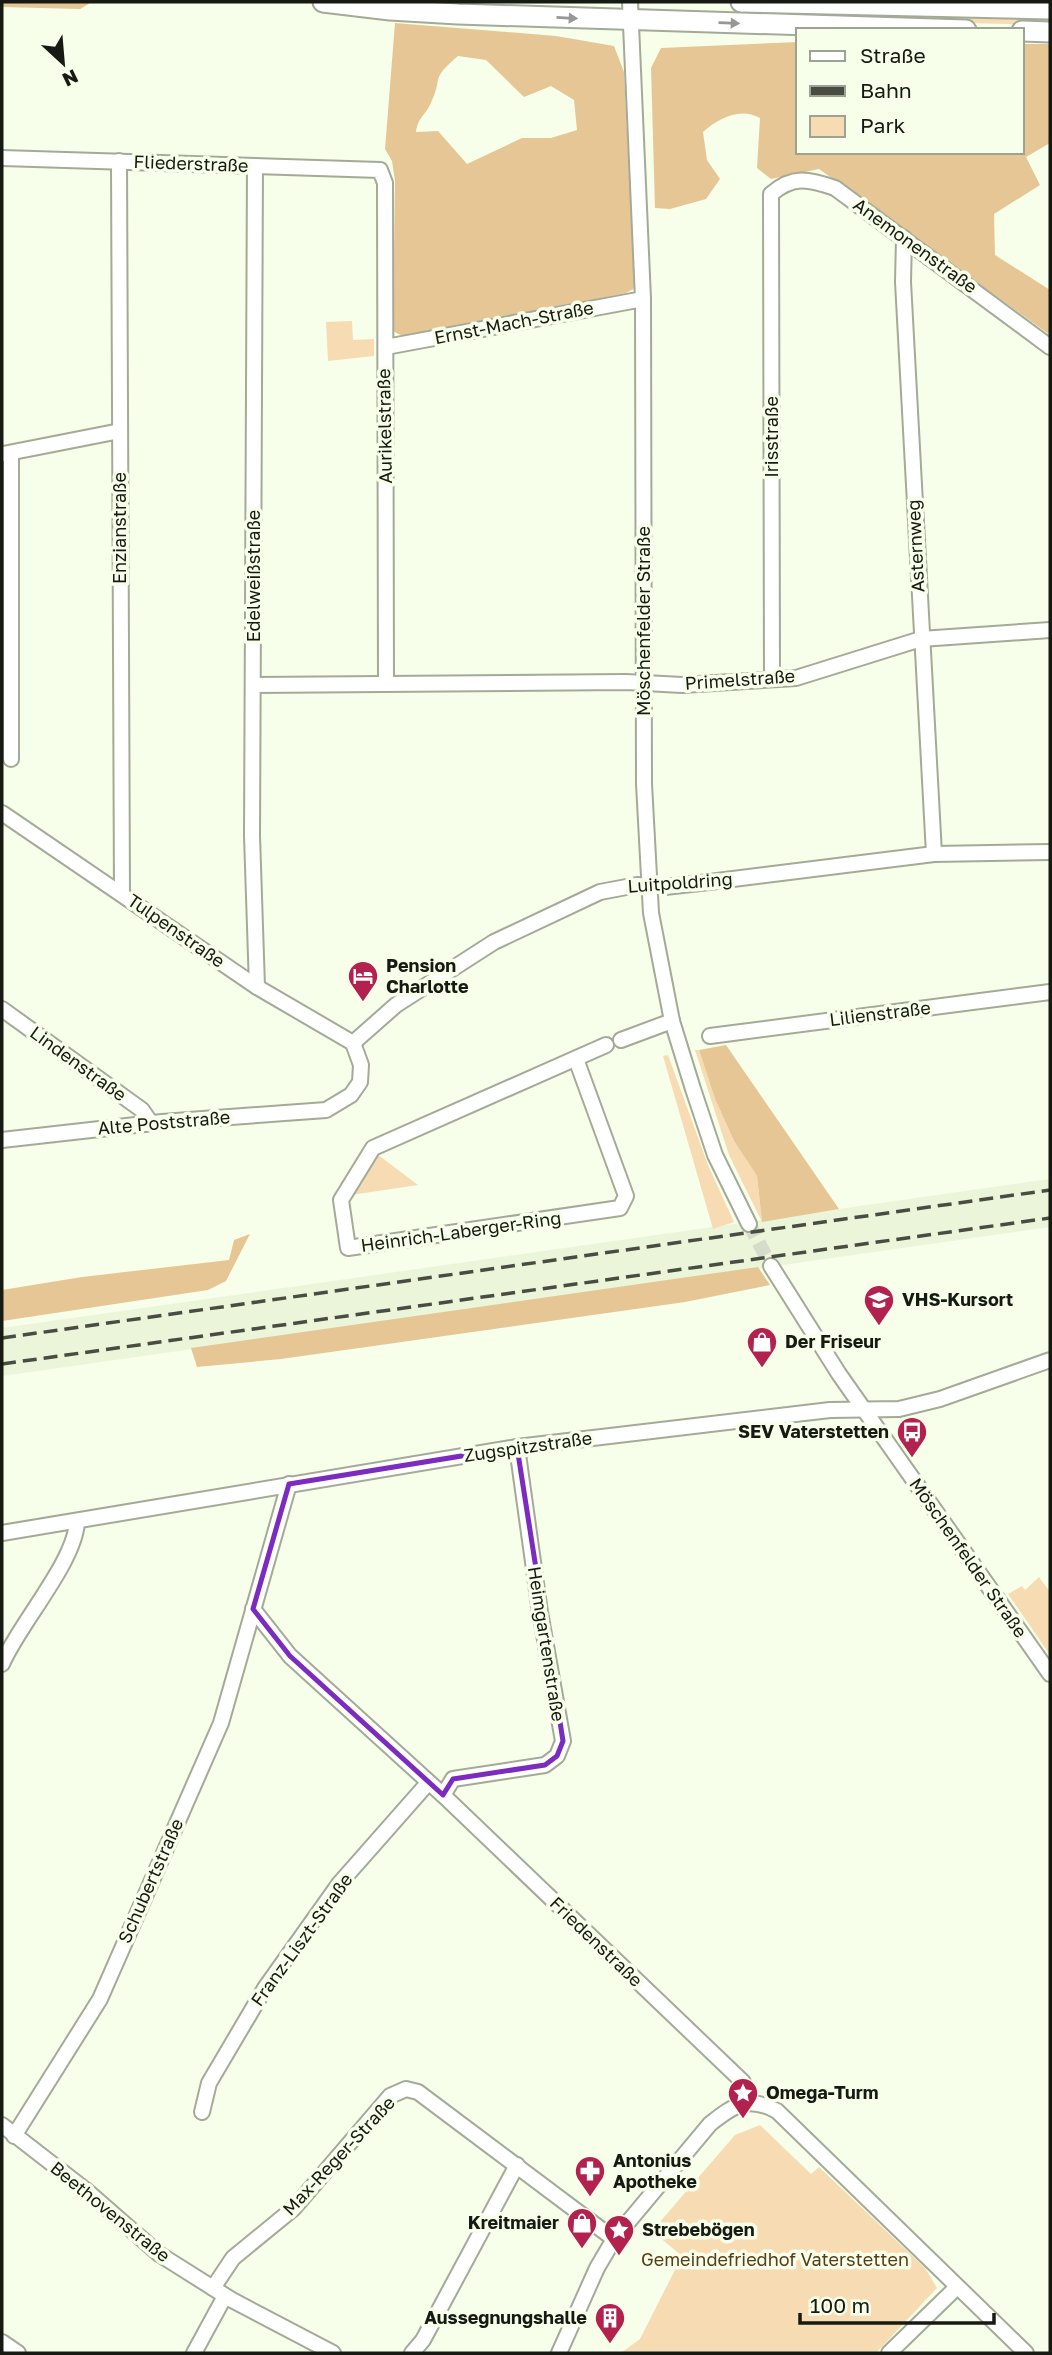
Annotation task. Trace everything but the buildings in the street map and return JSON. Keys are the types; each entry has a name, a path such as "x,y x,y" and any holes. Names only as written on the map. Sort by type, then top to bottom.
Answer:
{"main road":[{"path":"323,2 390,10 631,11 931,28"},
{"path":"741,2 1050,9"},
{"path":"1024,31 1050,32"}],"street":[{"name":"Möschenfelder Straße","path":"631,11 643,299 644,784 653,934 672,1021 715,1155 749,1224"},
{"name":"Fliederstraße","path":"2,158 380,170"},
{"name":"Enzianstraße","path":"119,161 122,894"},
{"name":"Edelweißstraße","path":"255,166 252,391 255,685 252,836 257,987"},
{"name":"Aurikelstraße","path":"380,170 385,183 386,683"},
{"name":"Anemonenstraße","path":"771,194 784,183 815,182 835,188 1050,346"},
{"name":"Irisstraße","path":"771,194 772,679"},
{"name":"Asternweg","path":"904,237 903,282 934,854"},
{"name":"Ernst-Mach-Straße","path":"386,347 643,299"},
{"path":"11,759 7,454 120,431"},
{"name":"Primelstraße","path":"255,685 644,682 682,685 772,679 807,675 921,639 1050,630"},
{"name":"Tulpenstraße","path":"2,813 257,987 353,1043"},
{"name":"Luitpoldring","path":"353,1043 396,1005 494,942 585,898 628,886 709,883 934,854 1050,852"},
{"name":"Lilienstraße","path":"710,1036 1050,992"},
{"name":"Lindenstraße","path":"2,1009 142,1110 152,1123"},
{"path":"621,1040 672,1021"},
{"name":"Alte Poststraße","path":"2,1140 152,1123 326,1110 351,1095 360,1082 361,1065 353,1043"},
{"name":"Heinrich-Laberger-Ring","path":"576,1059 626,1196 620,1208 348,1248 341,1200 373,1148 606,1045"},
{"name":"Möschenfelder Straße","path":"771,1266 864,1411 1050,1674"},
{"name":"Zugspitzstraße","path":"2,1533 517,1447 830,1410 899,1409 940,1399 1050,1360"},
{"name":"Heimgartenstraße","path":"443,1795 453,1779 545,1765 557,1756 563,1741 540,1612 517,1447"},
{"path":"253,1609 289,1484"},
{"path":"2,1664 63,1560 77,1531 77,1521"},
{"name":"Friedenstraße","path":"253,1609 290,1656 443,1795 743,2082 742,2104"},
{"name":"Schubertstraße","path":"15,2136 104,1990 221,1723 253,1609"},
{"name":"Franz-Liszt-Straße","path":"202,2112 209,2083 265,1988 339,1884 428,1783"},
{"name":"Max-Reger-Straße","path":"219,2292 233,2258 294,2208 390,2096 406,2089 418,2092 614,2239"},
{"path":"559,2353 597,2268 614,2239 710,2124 729,2109 742,2104 761,2102 777,2111 1026,2353"},
{"name":"Beethovenstraße","path":"2,2125 87,2191 159,2253 219,2292 333,2353"},
{"path":"412,2353 423,2340 517,2165"},
{"path":"889,2353 957,2287"},
{"path":"194,2353 219,2292"},
{"path":"2,2342 18,2353"}],"highlighted area":[{"path":"517,1447 563,1741 557,1756 545,1765 453,1779 443,1795 290,1656 253,1609 289,1484"}],"shaded area":[{"path":"2,2 92,2 80,9 2,7"},
{"path":"395,23 556,36 614,46 624,72 635,288 626,293 404,337 393,331 395,181 392,161 385,149","holes":["458,56 486,60 524,97 551,86 574,100 577,130 551,138 522,138 467,164 438,131 416,132 418,123 435,94 440,75 449,64"]},
{"path":"796,42 796,154 1024,154 1024,44 1050,44 1050,143 1026,157 1040,185 994,214 995,255 1050,290 1050,335 819,169 771,179 757,168 760,118 752,115 730,116 703,132 707,160 720,179 706,199 670,209 655,208 651,68 661,48"},
{"path":"726,1045 839,1209 762,1222 757,1176 734,1141 715,1099 699,1050"},
{"path":"1050,1179 1050,1227 2,1376 2,1328"},
{"path":"250,1234 226,1281 208,1290 2,1321 2,1290 82,1277 229,1260 234,1240"},
{"path":"758,1267 770,1285 685,1302 281,1359 197,1367 191,1348"}],"green space":[{"path":"1050,14 1050,25 839,20 806,16"},
{"path":"352,321 353,340 374,339 374,356 328,361 326,322"},
{"path":"695,1050 699,1050 715,1099 734,1141 757,1176 762,1222 729,1155"},
{"path":"668,1055 708,1165 734,1222 713,1229 663,1056"},
{"path":"377,1154 418,1185 351,1195"},
{"path":"1039,1577 1050,1592 1050,1655 1008,1594 1022,1586 1025,1590"},
{"name":"Gemeindefriedhof Vaterstetten","path":"760,2125 811,2174 819,2167 925,2268 937,2288 876,2353 621,2353 640,2339 682,2256 652,2231 735,2135"}],"tunnel":[{"path":"749,1224 771,1266"}],"railway":[{"path":"2,1338 1050,1190"},
{"path":"2,1364 1050,1218"}],"place":[{"name":"Pension Charlotte","path":"363,1003"},
{"name":"VHS-Kursort","path":"879,1327"},
{"name":"Der Friseur","path":"762,1369"},
{"name":"SEV Vaterstetten","path":"912,1459"},
{"name":"Omega-Turm","path":"743,2120"},
{"name":"Antonius Apotheke","path":"590,2198"},
{"name":"Kreitmaier","path":"582,2250"},
{"name":"Strebebögen","path":"619,2257"},
{"name":"Aussegnungshalle","path":"610,2345"}]}
